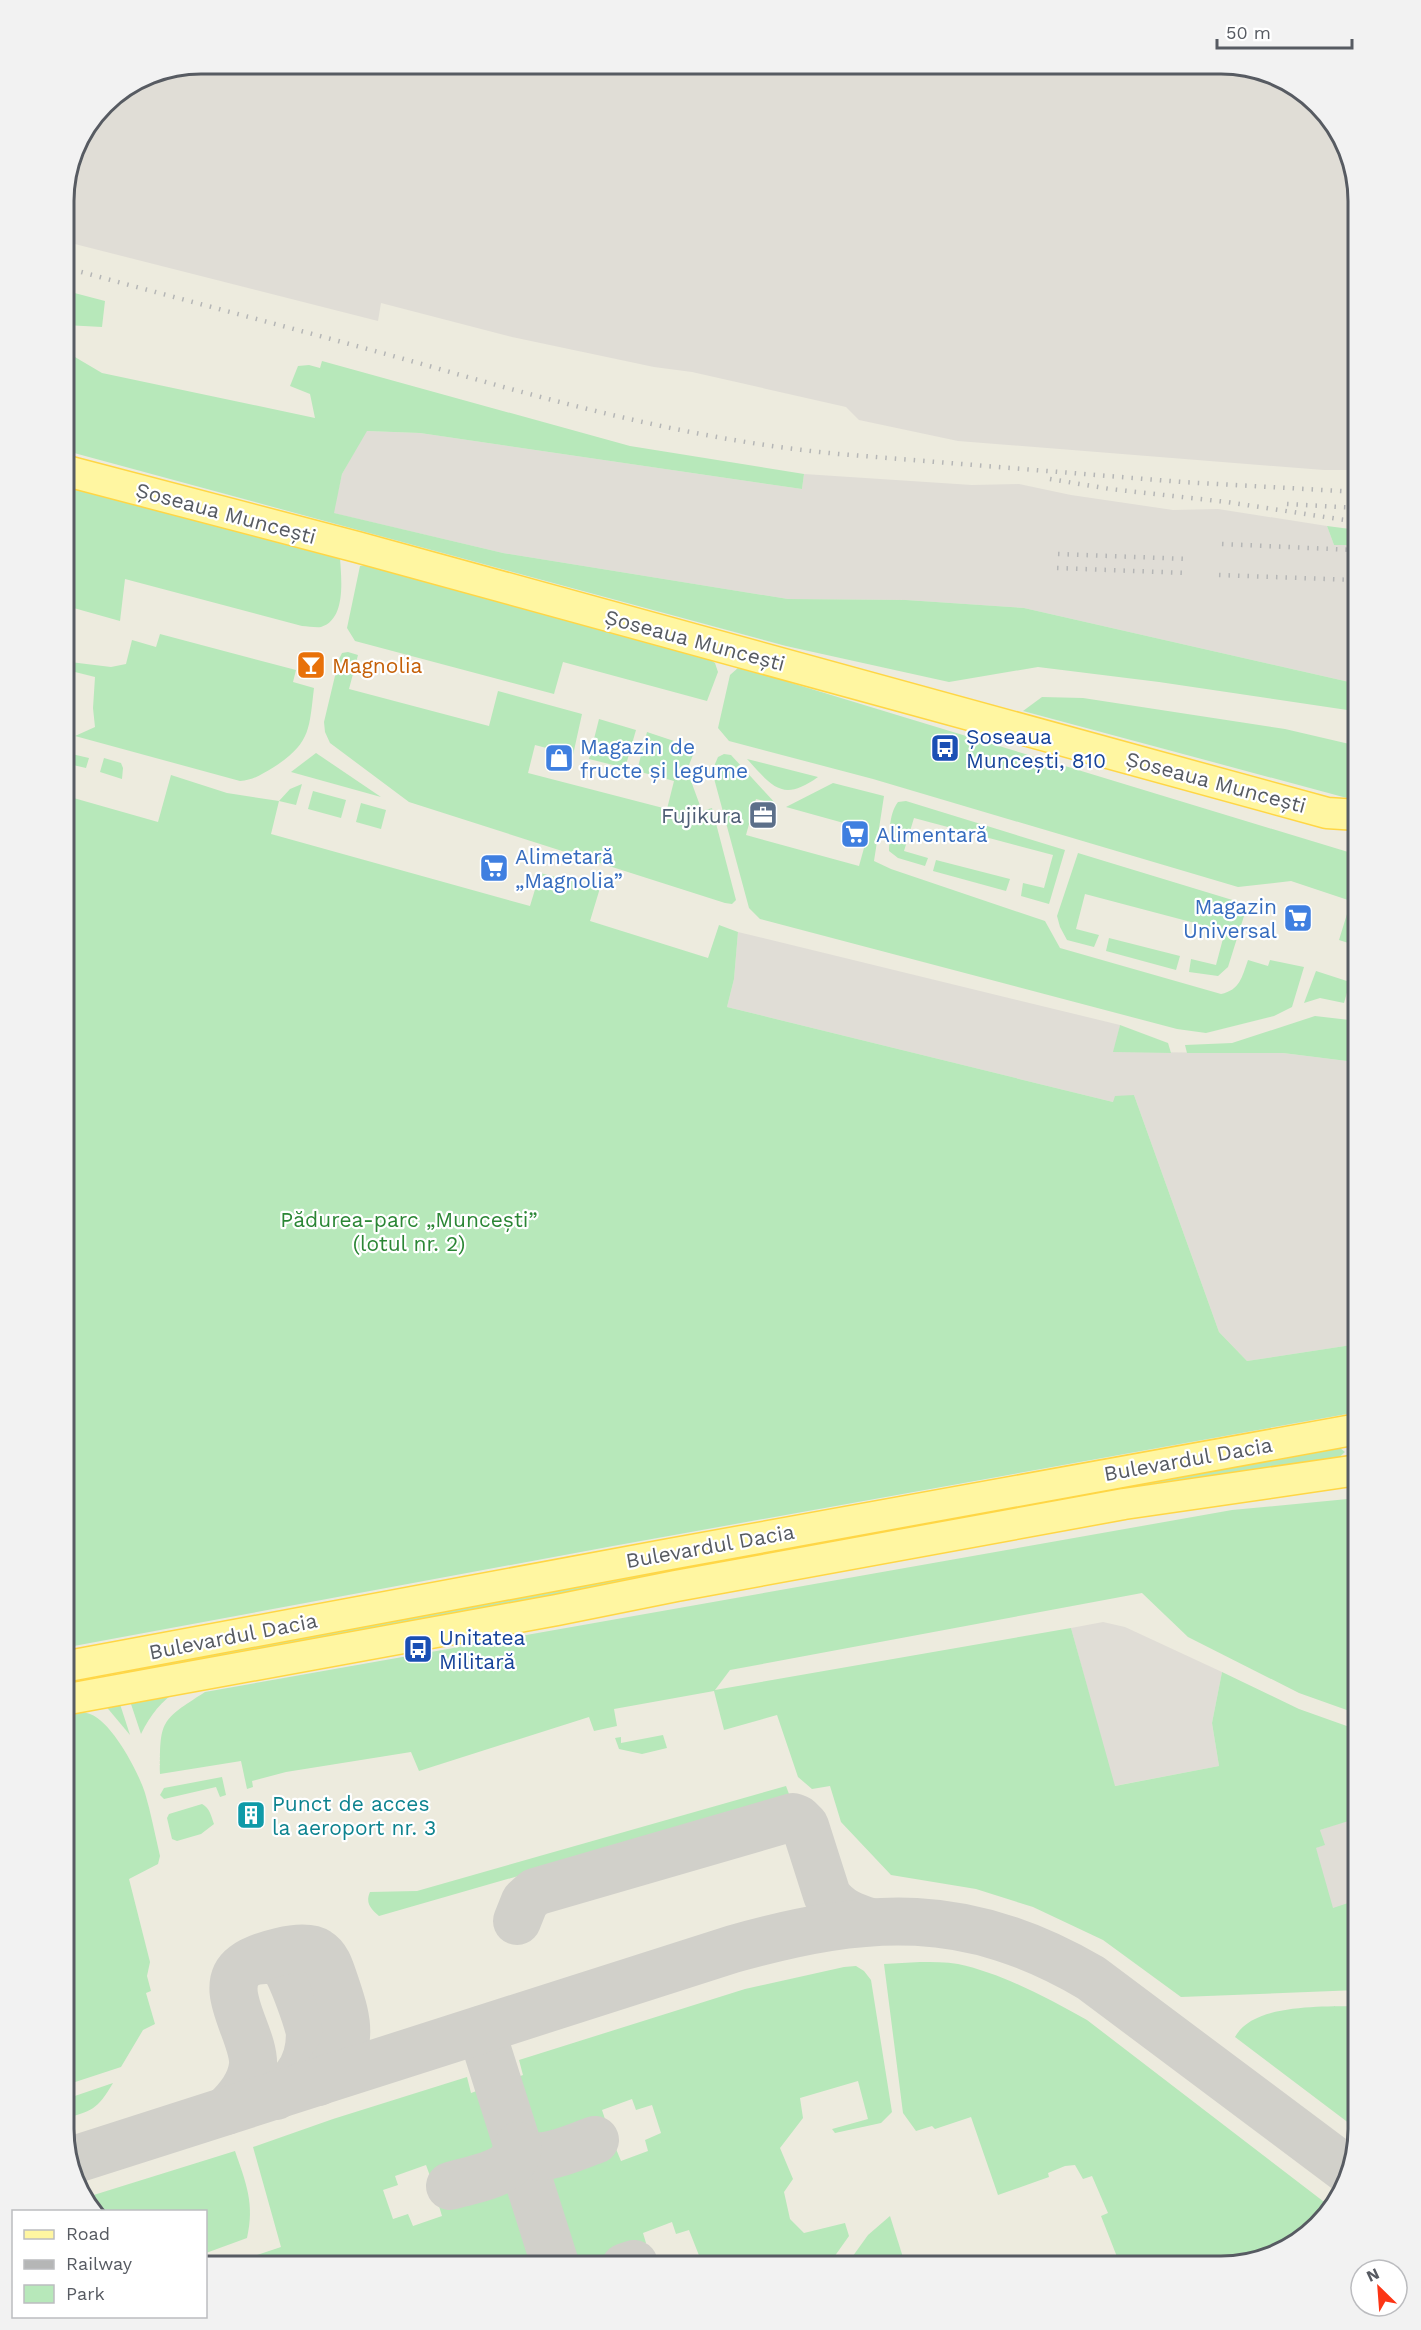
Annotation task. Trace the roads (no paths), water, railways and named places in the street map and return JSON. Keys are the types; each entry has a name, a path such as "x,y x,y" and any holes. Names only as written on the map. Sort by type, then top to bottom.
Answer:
{"main road":[{"name":"Șoseaua Muncești","path":"74,473 357,547 1327,813 1348,814"},
{"name":"Șoseaua Muncești","path":"1327,813 1348,827"},
{"name":"Bulevardul Dacia","path":"74,1665 693,1549 1348,1431"},
{"name":"Bulevardul Dacia","path":"74,1698 1124,1504 1348,1471"},
{"path":"109,1659 115,1691"}],"railway":[{"path":"74,270 536,396 686,431 737,440 839,454 1182,482 1348,491"},
{"path":"1050,479 1348,520"},
{"path":"1287,504 1348,507"},
{"path":"1222,544 1348,550"},
{"path":"1058,554 1187,559"},
{"path":"1057,568 1186,573"},
{"path":"1219,575 1348,580"}],"place":[{"name":"Magnolia","path":"311,665"},
{"name":"Șoseaua Muncești, 810","path":"945,748"},
{"name":"Magazin de fructe și legume","path":"559,758"},
{"name":"Fujikura","path":"763,815"},
{"name":"Alimentară","path":"855,834"},
{"name":"Alimetară „Magnolia”","path":"494,868"},
{"name":"Magazin Universal","path":"1298,918"},
{"name":"Unitatea Militară","path":"418,1649"},
{"name":"Punct de acces la aeroport nr. 3","path":"251,1815"}],"park label":[{"name":"Pădurea-parc „Muncești” (lotul nr. 2)","path":"409,1231"}]}
